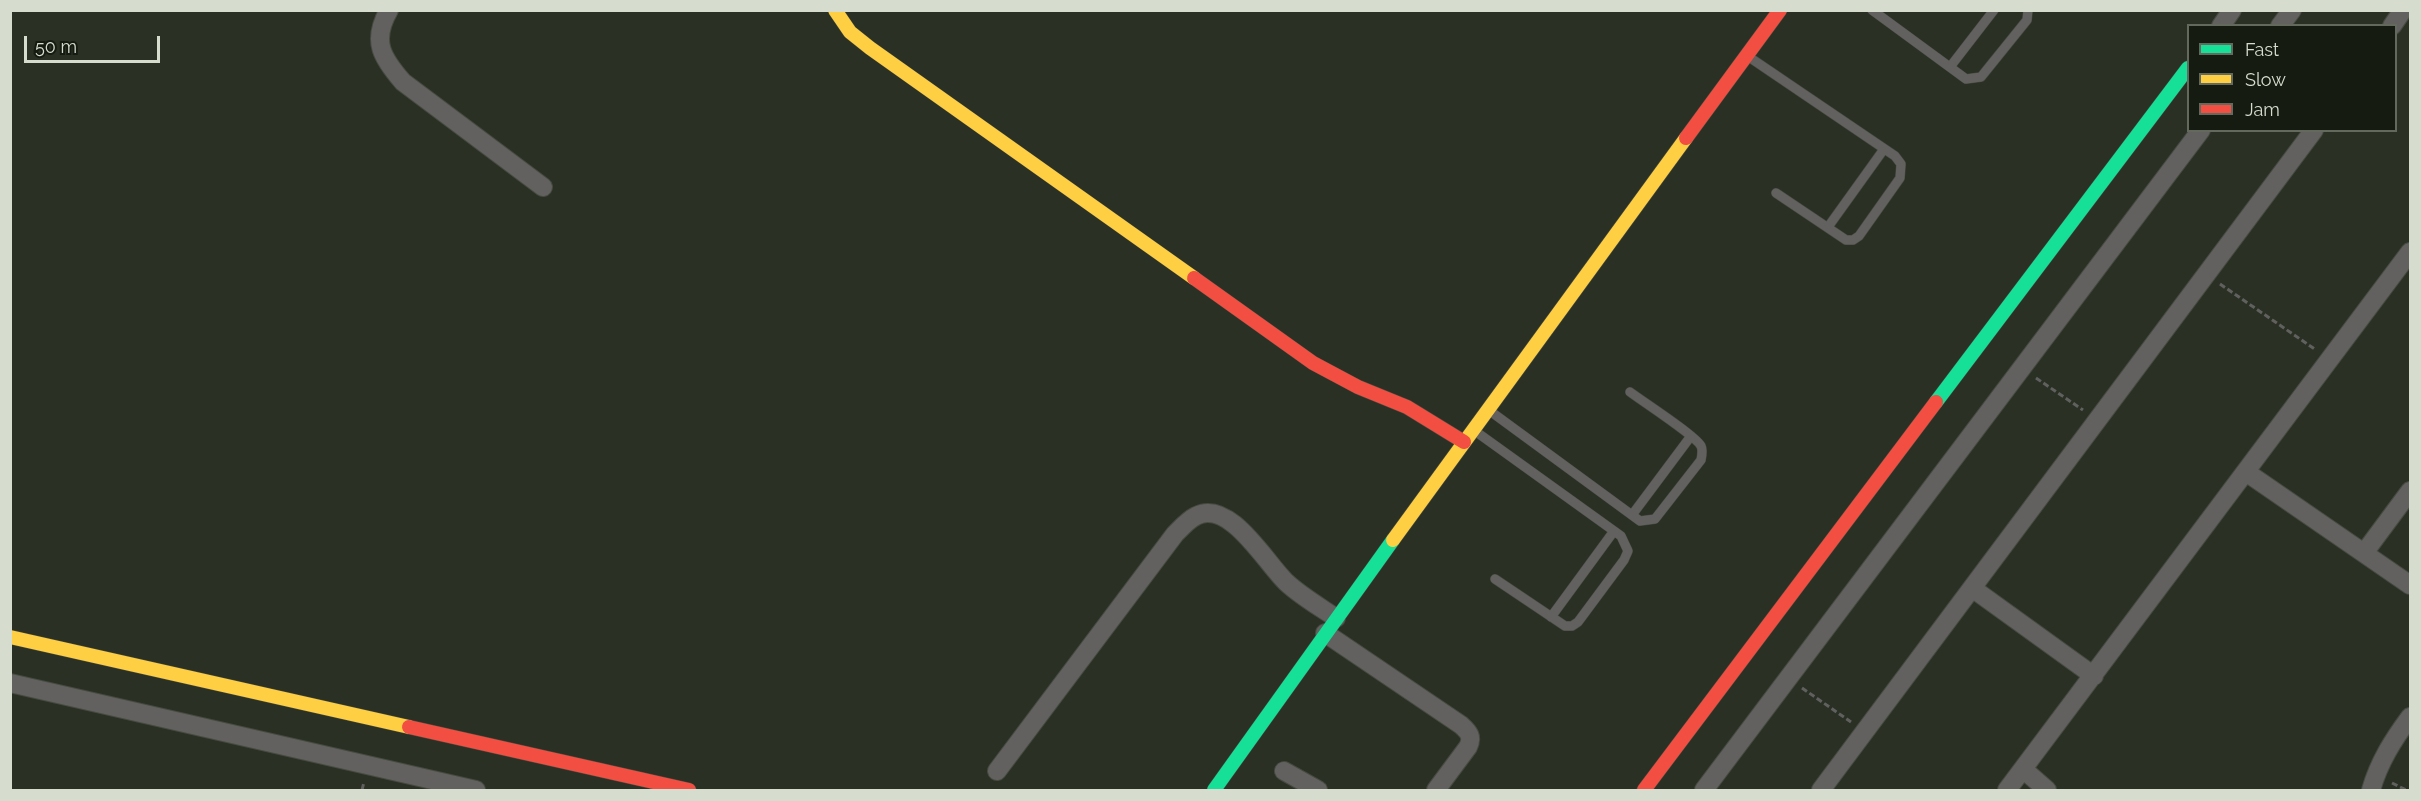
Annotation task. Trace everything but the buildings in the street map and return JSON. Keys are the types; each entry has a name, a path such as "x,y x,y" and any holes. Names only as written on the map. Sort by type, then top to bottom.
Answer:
{"street":[{"path":"389,10 380,29 380,48 388,65 403,82 543,187"},
{"path":"835,10 850,32 870,48 1313,363 1358,387 1407,407 1464,442"},
{"path":"1214,790 1330,626 1780,10"},
{"path":"2222,24 2232,10"},
{"path":"2282,24 2292,10"},
{"path":"2393,24 2403,10"},
{"path":"1644,790 2187,69"},
{"path":"1704,790 2200,132"},
{"path":"1821,790 2312,132"},
{"path":"2007,790 2410,252"},
{"path":"2246,472 2410,585"},
{"path":"2364,553 2410,491"},
{"path":"997,771 1175,534 1197,515 1208,513 1217,514 1227,520 1259,548 1286,582 1330,626 1470,734 1471,741 1468,747 1437,790"},
{"path":"1972,588 2094,676"},
{"path":"10,637 689,790"},
{"path":"10,683 476,790"},
{"path":"2371,790 2386,751 2410,717"},
{"path":"2023,769 2047,790"},
{"path":"1284,771 1318,790"}],"lane":[{"path":"1872,10 1966,79 1972,80 1981,76 2026,20 2028,10"},
{"path":"1950,67 1994,10"},
{"path":"1747,56 1899,160 1902,171 1900,178 1859,236 1850,241 1776,193"},
{"path":"1827,227 1884,149"},
{"path":"1488,410 1640,521 1645,522 1654,519 1701,460 1701,446 1691,436 1630,392"},
{"path":"1473,430 1614,531 1626,544 1628,551 1624,560 1575,625 1564,626 1495,579"},
{"path":"1632,515 1691,436"},
{"path":"1551,617 1614,531"}],"path":[{"path":"2206,274 2330,360"},
{"path":"2022,369 2098,420"},
{"path":"1789,678 1865,731"}],"traffic: fast":[{"path":"1936,402 2187,69"},
{"path":"1214,790 1393,540"}],"traffic: slow":[{"path":"835,10 850,32 870,48 1194,278"},
{"path":"1393,540 1686,138"},
{"path":"10,637 409,727"}],"traffic: jam":[{"path":"1686,138 1780,10"},
{"path":"1194,278 1313,363 1358,387 1407,407 1464,442"},
{"path":"1644,790 1936,402"},
{"path":"409,727 689,790"}]}
